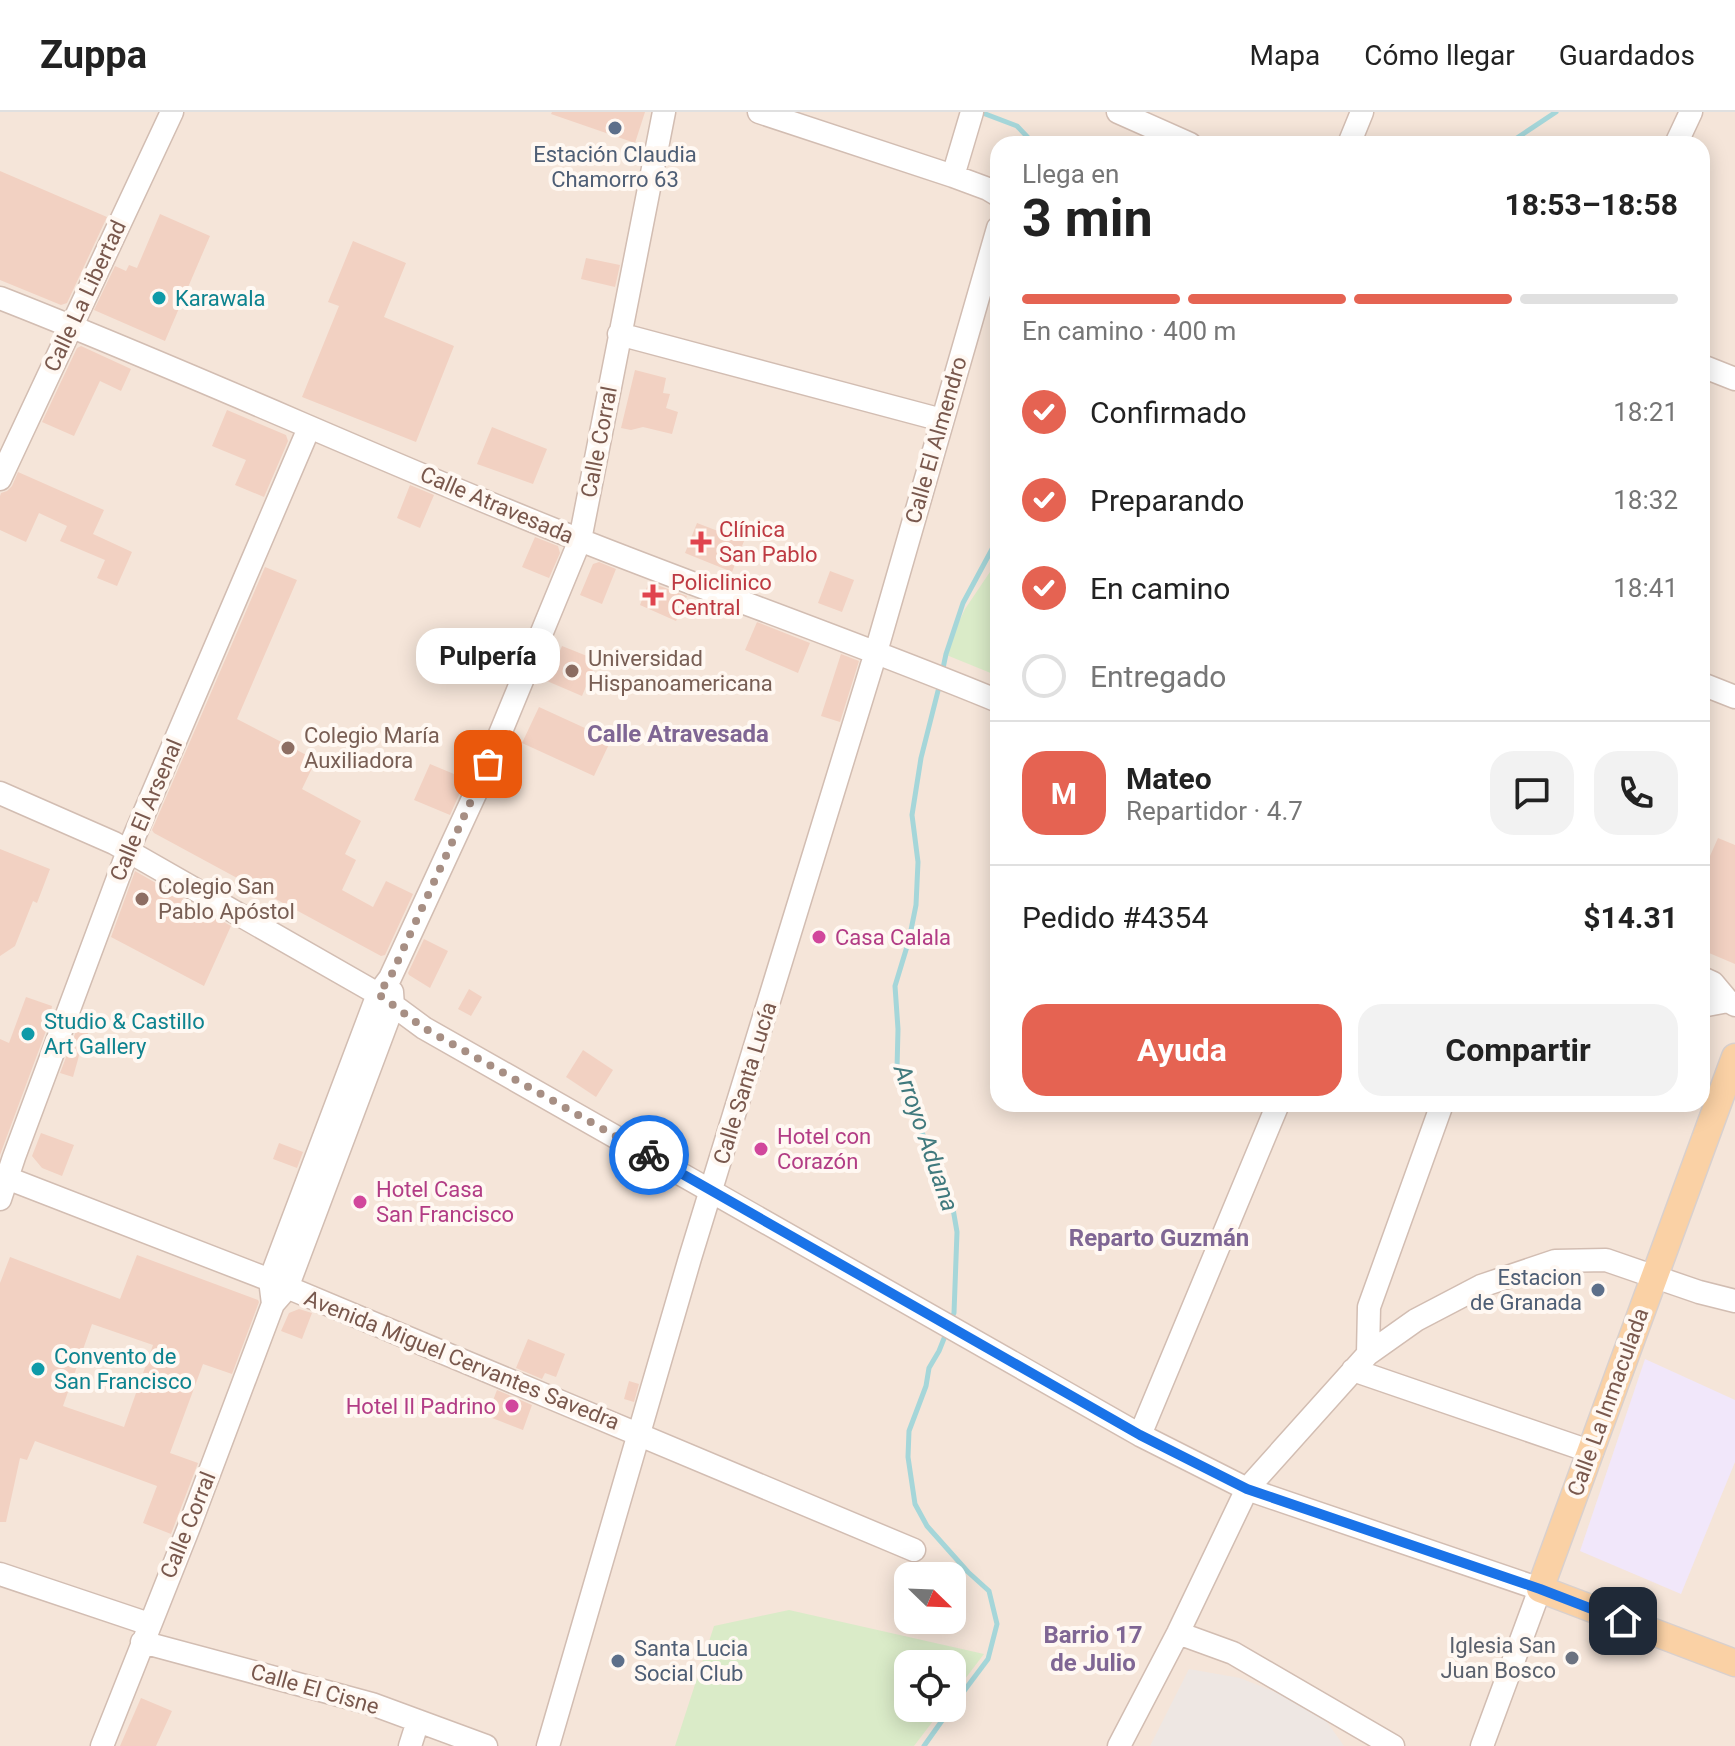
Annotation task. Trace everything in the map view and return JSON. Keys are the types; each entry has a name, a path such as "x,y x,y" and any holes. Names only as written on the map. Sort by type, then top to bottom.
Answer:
{"main road":[{"name":"Calle La Inmaculada","path":"1540,1589 1735,1057"},
{"path":"1540,1589 1735,1663"}],"street":[{"name":"Calle La Libertad","path":"0,479 172,112"},
{"name":"Calle Corral","path":"102,1746 189,1527 387,993 476,792 580,540 664,112"},
{"path":"759,112 990,190"},
{"path":"1118,112 1172,136"},
{"path":"1352,136 1362,112"},
{"path":"1680,136 1691,112"},
{"path":"953,176 970,121"},
{"name":"Calle El Almendro","path":"876,652 990,255"},
{"name":"Calle Atravesada","path":"0,298 580,540 990,698"},
{"path":"619,334 942,420"},
{"path":"1710,369 1735,379"},
{"name":"Calle El Arsenal","path":"5,1172 128,851 309,428"},
{"name":"Calle Santa Lucía","path":"548,1746 690,1258 876,652"},
{"path":"1710,687 1735,697"},
{"path":"0,793 114,843 387,993 424,1028 1140,1435 1247,1489 1540,1589"},
{"path":"1710,982 1732,1003"},
{"path":"1710,1005 1732,1003"},
{"path":"1140,1435 1275,1112"},
{"path":"1361,1362 1369,1307 1439,1112"},
{"name":"Avenida Miguel Cervantes Savedra","path":"5,1172 277,1291 640,1434 914,1550"},
{"path":"1119,1746 1178,1633 1247,1489 1361,1362 1416,1320 1481,1286 1555,1261 1606,1260 1735,1301"},
{"path":"1361,1362 1592,1452"},
{"name":"Calle El Cisne","path":"0,1574 145,1633 372,1704 486,1746"},
{"name":"Calle La Inmaculada","path":"1482,1746 1540,1589"},
{"path":"1178,1633 1233,1653 1393,1746"},
{"path":"410,1746 418,1721"}],"shaded area":[{"path":"0,112 1735,112 1735,1746 0,1746"},
{"path":"1645,1359 1735,1400 1735,1462 1681,1594 1580,1551"},
{"path":"1189,1669 1240,1678 1290,1698 1322,1715 1344,1746 1150,1746"}],"green space":[{"path":"990,572 990,673 944,654 965,609"},
{"path":"789,1610 984,1654 966,1678 966,1650 894,1650 894,1722 932,1722 914,1746 675,1746 714,1626"}],"building":[{"name":"Estación Claudia Chamorro 63","path":"552,112 645,112 635,143"},
{"path":"0,171 107,217 67,303 61,305 0,280"},
{"name":"Karawala","path":"160,214 210,236 165,341 94,310 115,266 126,271 129,265 137,268"},
{"path":"353,241 406,263 384,317 454,346 416,442 302,397 339,306 328,302"},
{"path":"586,258 620,265 615,287 581,279"},
{"path":"81,346 131,369 121,391 100,381 74,436 42,422 77,348"},
{"path":"635,370 666,378 663,393 670,394 666,408 678,412 672,434 643,427 631,430 621,428"},
{"path":"227,410 286,435 288,441 264,497 235,485 246,460 212,446"},
{"path":"492,427 547,449 533,484 477,464"},
{"path":"18,472 104,510 93,534 132,552 117,586 97,578 105,560 60,541 67,526 39,513 26,542 0,530 0,496 12,486"},
{"path":"410,485 434,495 420,528 397,518"},
{"path":"697,523 744,541 732,572 685,553"},
{"path":"535,537 558,546 560,553 549,578 522,567"},
{"path":"599,562 616,569 602,604 580,595 593,564"},
{"path":"265,567 297,580 237,719 316,760 302,789 361,821 345,854 356,860 342,890 373,907 386,881 413,894 385,955 381,956 152,830"},
{"path":"830,571 854,580 842,612 818,603"},
{"path":"649,582 687,596 676,621 640,605"},
{"path":"757,622 810,643 798,673 745,650"},
{"name":"Universidad Hispanoamericana","path":"562,646 597,660 582,696 547,681"},
{"path":"841,654 859,661 840,722 821,716"},
{"path":"539,707 611,740 594,776 522,743"},
{"path":"430,764 466,779 450,815 414,800"},
{"path":"1718,838 1735,845 1735,964 1710,953 1710,856"},
{"path":"0,849 50,869 15,946 0,956"},
{"path":"135,871 231,926 204,986 111,937"},
{"path":"424,939 448,951 430,988 408,973"},
{"path":"469,989 482,997 471,1016 458,1009"},
{"path":"26,997 52,1006 53,1012 0,1155 0,1039 9,1043"},
{"path":"80,1021 91,1024 73,1077 60,1073"},
{"path":"583,1050 613,1070 596,1097 566,1077"},
{"path":"41,1133 74,1145 62,1176 42,1168 32,1156"},
{"path":"279,1143 303,1152 297,1168 273,1159"},
{"name":"Convento de San Francisco","path":"137,1255 259,1302 232,1374 203,1364 170,1453 198,1463 171,1534 143,1523 157,1486 35,1441 27,1460 20,1458 6,1522 0,1522 0,1283 10,1257 120,1299","holes":["92,1324 153,1345 124,1427 63,1406"]},
{"path":"299,1309 312,1313 302,1339 281,1331 289,1313"},
{"path":"528,1339 565,1354 556,1377 545,1373 542,1379 516,1368"},
{"path":"629,1381 639,1384 634,1402 624,1399"},
{"name":"Hotel Il Padrino","path":"497,1390 532,1405 523,1430 487,1416"},
{"path":"141,1698 172,1711 156,1746 120,1746"}],"waterway":[{"name":"Arroyo Aduana","path":"980,112 1017,126 1026,136"},
{"path":"1520,136 1556,112"},
{"name":"Arroyo Aduana","path":"942,673 963,603 990,553"},
{"name":"Arroyo Aduana","path":"940,683 921,758 912,815 918,862 916,905 895,986 897,1069 912,1095 921,1131 939,1165 952,1203 957,1232 954,1313 950,1321"},
{"name":"Arroyo Aduana","path":"947,1331 929,1368 926,1386 909,1431 908,1457 915,1504 927,1526 989,1591 997,1624 988,1659 966,1688"},
{"name":"Arroyo Aduana","path":"924,1746 941,1722"}],"way so far":[{"path":"488,764 390,978 378,994 424,1028 649,1155"}],"place":[{"name":"Estación Claudia Chamorro 63","path":"615,128"},
{"name":"Karawala","path":"159,298"},
{"name":"Clínica San Pablo","path":"701,542"},
{"name":"Policlinico Central","path":"653,595"},
{"name":"Universidad Hispanoamericana","path":"572,671"},
{"name":"Colegio María Auxiliadora","path":"288,748"},
{"name":"Pulpería","path":"488,764"},
{"name":"Colegio San Pablo Apóstol","path":"142,899"},
{"name":"Casa Calala","path":"819,937"},
{"name":"Studio & Castillo Art Gallery","path":"28,1034"},
{"name":"Hotel con Corazón","path":"761,1149"},
{"name":"Hotel Casa San Francisco","path":"360,1202"},
{"name":"Estacion de Granada","path":"1598,1290"},
{"name":"Convento de San Francisco","path":"38,1369"},
{"name":"Hotel Il Padrino","path":"512,1406"},
{"name":"Iglesia San Juan Bosco","path":"1572,1658"},
{"name":"Santa Lucia Social Club","path":"618,1661"}],"district":[{"name":"Calle Atravesada","path":"678,734"},
{"name":"Reparto Guzmán","path":"1159,1238"},
{"name":"Barrio 17 de Julio","path":"1093,1649"}],"route":[{"path":"649,1155 1140,1435 1247,1489 1540,1589 1623,1621"}]}
